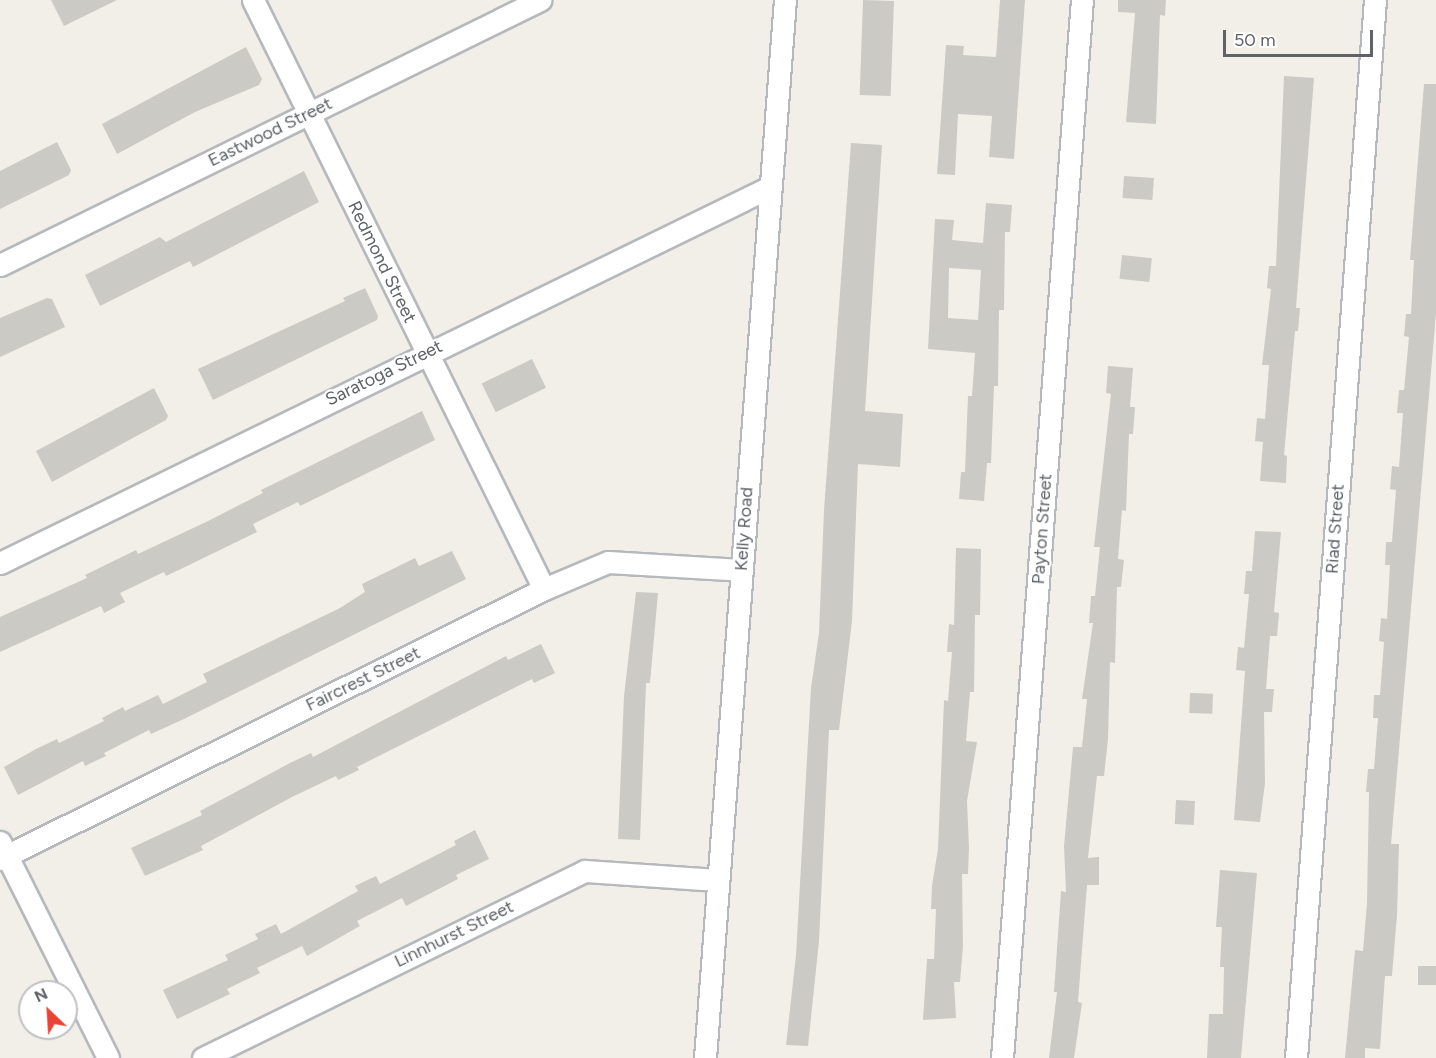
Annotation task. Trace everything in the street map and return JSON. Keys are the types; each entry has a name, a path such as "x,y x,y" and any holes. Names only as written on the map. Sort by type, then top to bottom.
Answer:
{"street":[{"name":"Redmond Street","path":"253,0 544,589"},
{"name":"Eastwood Street","path":"0,265 540,0"},
{"name":"Kelly Road","path":"705,1058 785,0"},
{"name":"Payton Street","path":"1002,1058 1082,0"},
{"name":"Riad Street","path":"1296,1058 1375,0"},
{"name":"Saratoga Street","path":"0,563 427,352 770,187"},
{"name":"Faircrest Street","path":"2,852 544,589 608,562 741,570"},
{"path":"2,852 108,1058"},
{"name":"Linnhurst Street","path":"203,1058 585,871 718,880"}],"building":[{"path":"51,0 117,0 64,26"},
{"path":"863,0 894,1 891,96 860,95"},
{"path":"1000,0 1025,0 1014,159 989,157 992,116 958,114 955,175 937,174 946,45 964,46 963,55 996,57"},
{"path":"1118,0 1166,0 1165,16 1160,15 1156,124 1126,122 1135,13 1118,12"},
{"path":"246,47 262,79 259,85 195,112 117,154 102,124"},
{"path":"1284,76 1314,78 1296,308 1300,308 1298,331 1295,331 1284,455 1287,456 1286,483 1260,481 1263,442 1255,441 1257,418 1265,419 1269,365 1262,365 1271,289 1267,288 1269,266 1276,266"},
{"path":"1424,84 1436,84 1436,313 1391,844 1399,844 1397,915 1392,976 1385,976 1380,1049 1365,1048 1365,1058 1345,1058 1355,950 1363,951 1367,903 1369,792 1366,792 1368,769 1374,769 1378,718 1373,718 1374,695 1380,695 1384,642 1379,641 1381,618 1387,619 1390,565 1385,565 1386,542 1392,542 1396,490 1390,489 1392,466 1399,467 1403,413 1397,413 1399,390 1404,390 1409,337 1404,336 1406,314 1411,314 1414,260 1410,260"},
{"path":"57,142 71,170 69,175 0,209 0,171"},
{"path":"851,143 882,145 865,411 903,414 900,467 858,464 852,621 839,730 829,730 819,941 808,1046 786,1045 796,955 811,688 819,633 824,510"},
{"path":"304,171 319,202 193,267 190,261 100,306 85,275 160,237 166,242"},
{"path":"1124,176 1154,178 1152,200 1122,198"},
{"path":"986,203 1012,205 1010,232 1005,232 1004,310 999,310 998,386 994,386 991,463 987,463 984,501 959,499 961,472 965,472 968,396 972,396 975,353 928,349 935,219 954,220 952,240 983,243","holes":["949,268 981,270 978,320 948,318"]},
{"path":"1122,255 1152,258 1149,282 1119,279"},
{"path":"365,288 378,316 377,320 213,400 198,369 345,301 343,298"},
{"path":"47,298 52,299 65,327 0,357 0,318"},
{"path":"532,359 546,388 496,412 482,384"},
{"path":"1108,366 1133,368 1130,407 1135,407 1133,434 1129,434 1126,511 1122,510 1118,559 1124,560 1121,587 1117,587 1115,663 1110,662 1108,739 1104,776 1097,776 1088,858 1099,857 1099,885 1087,885 1078,1002 1082,1003 1074,1058 1049,1058 1057,992 1054,992 1061,891 1066,892 1064,846 1073,747 1082,747 1087,699 1082,699 1093,623 1089,623 1091,596 1095,596 1100,547 1094,547 1111,394 1106,393"},
{"path":"154,388 168,416 166,420 52,482 36,451"},
{"path":"422,411 435,440 300,506 298,502 253,524 257,532 166,576 164,572 120,593 125,602 104,613 101,606 0,652 0,617 87,578 85,575 136,550 138,554 206,522 263,493 261,490"},
{"path":"1255,531 1281,532 1274,612 1279,613 1277,636 1270,636 1266,689 1274,689 1272,712 1264,712 1265,783 1260,822 1234,820 1245,671 1236,670 1238,647 1244,648 1249,594 1244,594 1246,571 1252,571"},
{"path":"956,548 981,549 980,615 975,615 974,692 970,692 966,741 977,742 967,801 969,848 968,874 962,874 963,946 960,982 954,982 956,1018 923,1020 927,959 934,959 936,909 931,909 932,886 938,849 944,700 948,701 952,652 947,652 949,624 954,625"},
{"path":"452,551 466,579 184,719 151,734 149,730 104,753 106,756 85,766 83,761 18,795 4,767 36,749 57,739 59,743 104,721 102,718 123,707 125,711 158,695 163,704 207,682 203,674 340,608 365,592 362,584 415,558 419,566"},
{"path":"636,592 658,593 650,683 646,683 640,840 618,839 624,696"},
{"path":"541,644 555,673 534,683 532,679 357,767 359,770 338,780 336,776 292,797 201,846 203,850 145,876 131,848 202,815 200,811 290,763 311,753 313,757 506,656 508,660"},
{"path":"1190,693 1213,694 1212,714 1189,713"},
{"path":"1176,800 1195,801 1194,825 1175,824"},
{"path":"475,830 489,859 456,875 458,879 406,906 402,898 357,921 360,926 307,956 302,946 257,968 260,973 227,989 230,994 177,1019 163,990 228,960 225,955 258,939 255,934 276,924 281,934 358,891 355,886 376,876 380,884 456,845 454,841"},
{"path":"1220,870 1257,873 1241,1058 1207,1058 1209,1014 1223,1014 1224,967 1220,967 1222,927 1216,927"},
{"path":"1418,966 1436,966 1436,985 1418,985"}]}
